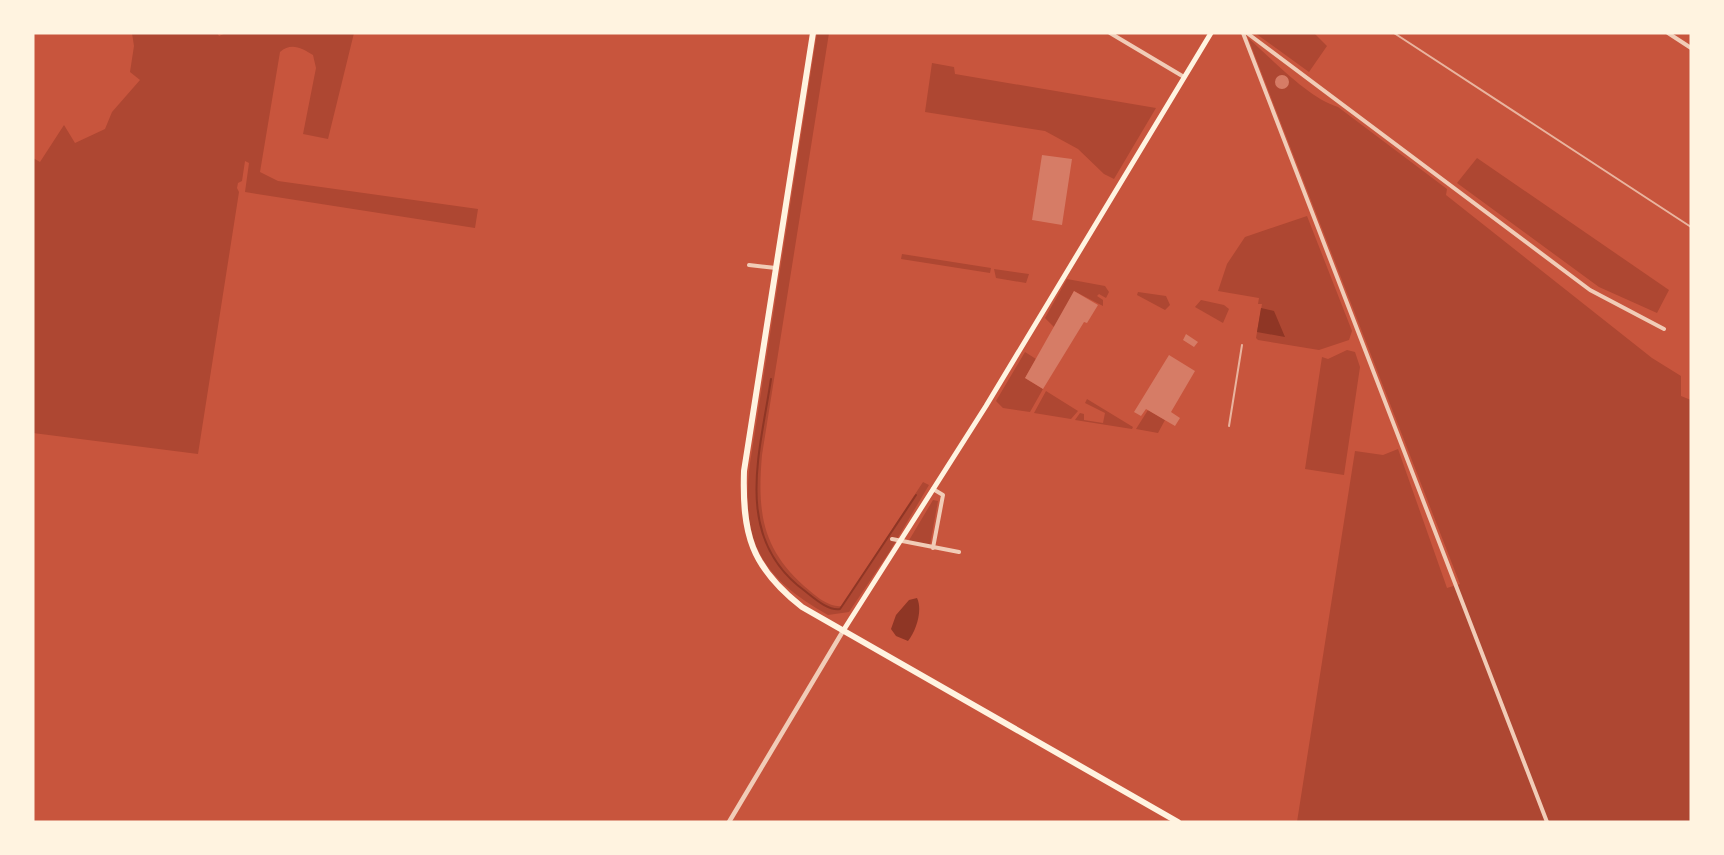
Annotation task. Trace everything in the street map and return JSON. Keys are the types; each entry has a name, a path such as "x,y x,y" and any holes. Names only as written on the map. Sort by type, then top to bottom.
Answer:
{"main road":[{"path":"813,33 744,471 744,524 751,547 765,574 802,607 1178,822"},
{"path":"843,631 986,406 1211,33"}],"street":[{"path":"1110,33 1184,77"},
{"path":"1245,33 1590,290 1664,329"},
{"path":"1245,33 1547,822"},
{"path":"1668,33 1691,48"},
{"path":"750,265 776,268"},
{"path":"932,488 942,495 933,548"},
{"path":"892,539 959,552"},
{"path":"729,822 843,631"}],"shaded area":[{"path":"132,33 217,33 219,36 226,33 354,33 328,139 303,134 316,68 313,55 301,48 292,47 280,52 260,172 278,181 478,209 475,228 245,192 249,163 245,161 242,181 238,183 237,188 239,192 198,454 33,433 33,158 40,162 64,125 75,143 105,129 112,112 140,80 130,72 134,46"},
{"path":"817,33 829,33 762,455 761,496 766,530 772,546 794,576 829,604 842,606 923,482 929,485 890,551 849,612 828,615 786,586 771,571 760,554 753,536 749,515 748,491 750,463"},
{"path":"1255,33 1314,33 1327,46 1309,72"},
{"path":"1248,38 1302,86 1338,107 1447,189 1446,195 1652,358 1681,376 1681,396 1691,400 1691,822 1297,822 1355,451 1383,455 1398,449 1447,588 1460,584"},
{"path":"932,63 954,67 955,74 1156,108 1114,179 1104,174 1078,149 1045,131 925,112"},
{"path":"1477,158 1669,290 1657,313 1599,287 1457,183"},
{"path":"1307,216 1352,331 1349,340 1319,350 1258,340 1256,338 1262,304 1258,304 1259,298 1218,291 1227,264 1245,237"},
{"path":"902,254 991,268 990,273 901,259"},
{"path":"994,269 1029,274 1026,283 996,278"},
{"path":"1067,279 1105,286 1109,292 1106,298 1099,294 1097,296 1103,300 1103,306 1074,291 1055,328 1045,318"},
{"path":"1138,292 1166,296 1170,305 1165,310 1137,295"},
{"path":"1201,300 1224,305 1229,309 1223,323 1195,307"},
{"path":"1261,308 1274,311 1285,337 1257,332"},
{"path":"1347,350 1355,352 1360,367 1344,475 1305,469 1322,357 1328,359"},
{"path":"1025,352 1036,359 1025,378 1043,389 1030,412 1003,408 996,401"},
{"path":"1046,391 1078,411 1071,419 1034,413"},
{"path":"1087,399 1133,427 1132,429 1075,420 1080,413 1084,414 1084,420 1103,423 1105,413 1085,403"},
{"path":"1148,410 1165,420 1158,433 1136,429"},
{"path":"933,500 938,501 930,545 908,542"},
{"path":"917,598 918,620 908,641 896,636 891,629 896,615 909,600"}],"building":[{"path":"1282,75 1287,77 1289,82 1287,87 1282,89 1277,87 1275,82 1277,77"},
{"path":"1042,155 1072,159 1062,225 1032,220"},
{"path":"1074,291 1098,305 1087,323 1084,322 1043,389 1025,378"},
{"path":"1186,334 1198,342 1194,347 1183,340"},
{"path":"1169,355 1195,371 1171,412 1180,418 1175,426 1146,409 1141,416 1134,412"}],"waterway":[{"path":"771,379 758,465 756,493 759,520 767,546 782,570 805,591 826,606 840,609 916,495"}],"railway":[{"path":"1394,33 1691,227"},
{"path":"1229,426 1242,345"}]}
